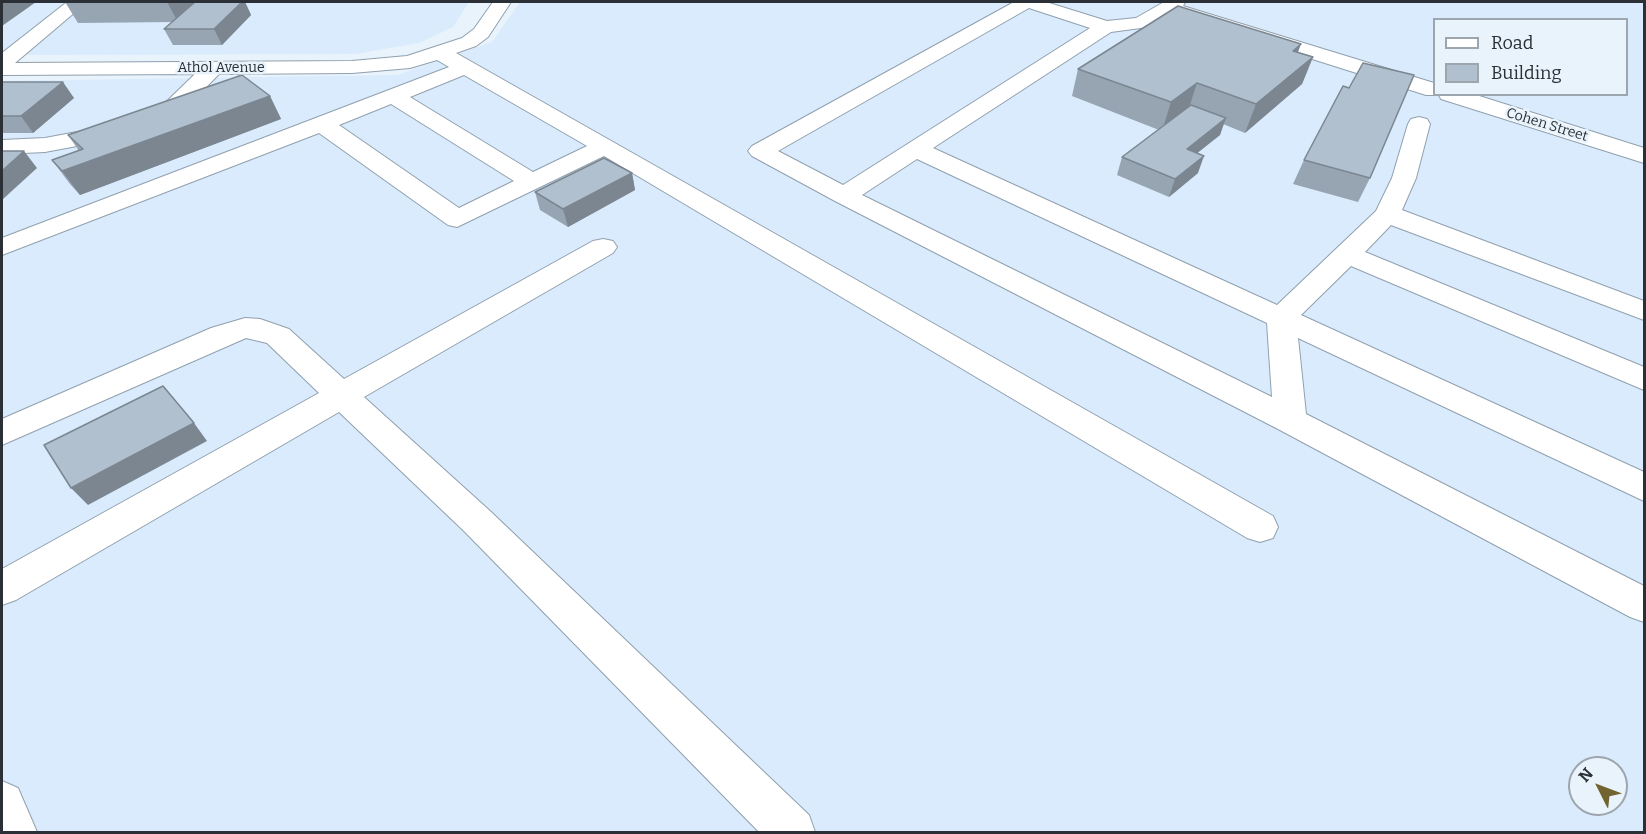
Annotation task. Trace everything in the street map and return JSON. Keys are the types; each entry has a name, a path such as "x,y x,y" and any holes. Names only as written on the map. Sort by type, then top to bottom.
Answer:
{"street":[{"path":"2,63 78,2"},
{"name":"Athol Avenue","path":"2,69 385,66 410,63 469,42 481,33 502,2"},
{"path":"1433,90 1172,4 1142,23 1106,27 1028,2 760,151 844,196 1290,420 1644,605"},
{"path":"844,196 1106,27"},
{"path":"440,53 605,146 1260,527"},
{"path":"2,147 45,145 98,135 171,110 213,68"},
{"path":"2,247 464,68"},
{"path":"393,96 532,182"},
{"name":"Cohen Street","path":"1455,96 1644,156"},
{"path":"322,124 457,219 605,146"},
{"path":"1281,318 1387,214 1404,178 1419,124"},
{"path":"916,149 1644,487"},
{"path":"1387,214 1644,311"},
{"path":"2,588 603,247"},
{"path":"1347,254 1644,379"},
{"path":"1281,318 1290,420"},
{"path":"2,434 222,335 245,328 260,329 278,336 477,521 792,832"},
{"path":"2,804 14,832"}],"shaded area":[{"path":"2,2 469,2 453,27 419,43 355,54 2,55"},
{"path":"520,2 1644,2 1644,832 2,832 2,81 397,75 492,42"}],"building":[{"path":"195,2 242,2 214,29 164,29"},
{"path":"1178,6 1301,44 1293,51 1313,57 1256,104 1197,83 1171,102 1078,69"},
{"path":"1363,63 1414,75 1370,178 1304,160 1343,86 1349,88"},
{"path":"242,75 270,96 62,171 52,160 83,149 68,135"},
{"path":"2,82 63,82 21,116 2,116"},
{"path":"1191,105 1226,118 1187,149 1204,156 1175,179 1122,157"},
{"path":"2,151 24,151 2,171"},
{"path":"604,158 632,173 563,209 535,192"},
{"path":"163,386 194,423 71,488 44,445"}]}
